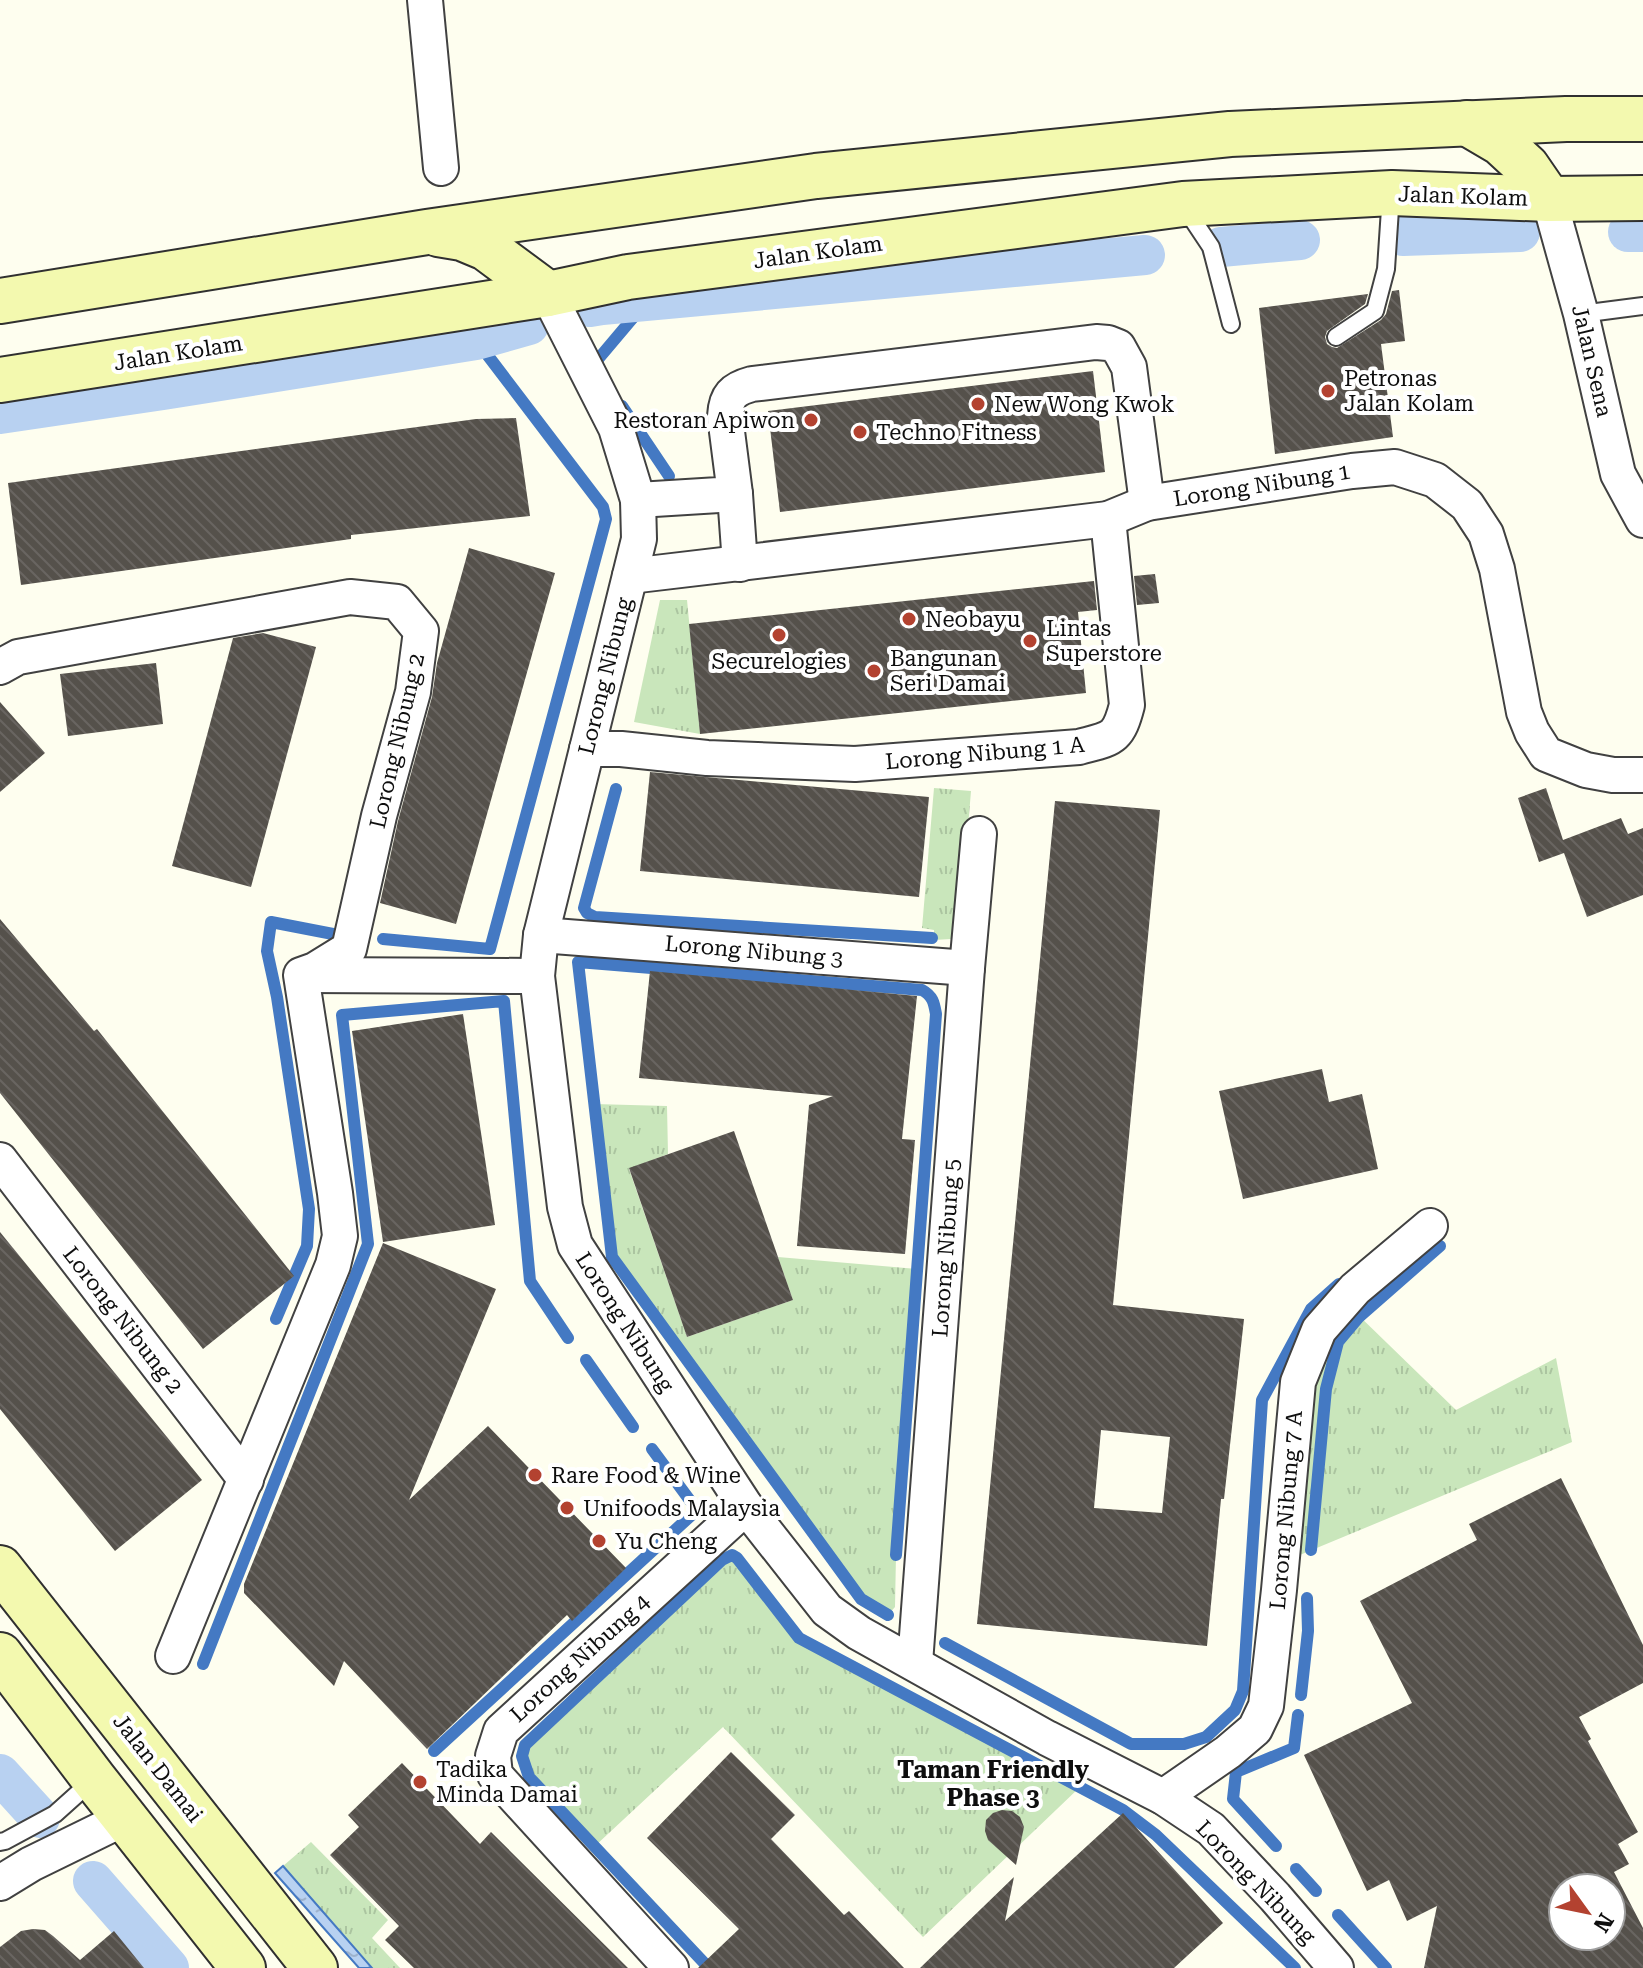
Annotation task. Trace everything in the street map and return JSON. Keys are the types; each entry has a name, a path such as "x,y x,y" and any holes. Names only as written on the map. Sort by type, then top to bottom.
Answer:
{"main road":[{"path":"0,301 427,232 846,173 1230,134 1566,119 1643,119"},
{"path":"1467,123 1501,143 1527,167 1549,199"},
{"name":"Jalan Kolam","path":"0,380 548,294 628,277 1183,204 1392,193 1549,199 1643,198"},
{"path":"427,232 462,238 486,248 548,294"},
{"name":"Jalan Damai","path":"0,1568 315,1968"},
{"path":"0,1655 243,1968"},
{"path":"102,1696 143,1784 140,1803 125,1818"}],"street":[{"path":"425,0 441,168"},
{"name":"Jalan Sena","path":"1549,199 1581,314 1618,474 1643,520"},
{"name":"Lorong Nibung","path":"548,294 616,428 638,500 639,539 541,935 537,976 565,1207 575,1245 746,1507 827,1610 859,1633 1047,1738 1163,1797 1211,1829 1336,1968"},
{"name":"Lorong Nibung 1","path":"735,494 725,416 726,405 739,387 1096,342 1108,343 1118,347 1129,367 1147,503 1395,467 1435,480 1467,505 1486,534 1497,569 1524,712 1546,754 1586,770 1613,775 1641,775"},
{"path":"638,500 735,494 740,564"},
{"path":"630,576 1108,519 1147,503"},
{"name":"Lorong Nibung 1 A","path":"587,749 855,764 1079,747 1109,739 1122,725 1127,705 1108,519"},
{"name":"Lorong Nibung 2","path":"0,667 18,657 350,597 397,602 421,631 413,692 379,816 349,949 308,973"},
{"name":"Lorong Nibung 5","path":"915,1663 979,834"},
{"name":"Lorong Nibung 3","path":"541,935 967,968"},
{"path":"173,1656 333,1265 340,1236 308,973 537,976"},
{"name":"Lorong Nibung 2","path":"0,1160 246,1480"},
{"name":"Lorong Nibung 7 A","path":"1163,1797 1228,1752 1255,1729 1266,1706 1298,1382 1319,1330 1355,1289 1430,1226"},
{"name":"Lorong Nibung 4","path":"671,1968 495,1775 493,1756 501,1731 746,1507"},
{"path":"0,1883 31,1864 125,1818"}],"lane":[{"path":"1336,337 1375,311 1386,269 1392,193"},
{"path":"1183,204 1211,247 1231,324"},
{"path":"1581,314 1643,306"},
{"path":"0,1842 55,1814 94,1779"}],"green space":[{"path":"660,600 687,600 700,734 634,722"},
{"path":"934,788 971,791 959,935 934,940 934,930 922,928"},
{"path":"594,1104 667,1106 668,1154 629,1169 687,1337 793,1300 778,1257 917,1269 895,1607 888,1615 861,1599 612,1257"},
{"path":"1353,1310 1456,1410 1556,1358 1572,1442 1295,1557 1309,1386 1329,1336"},
{"path":"732,1555 799,1638 1080,1787 923,1937 723,1727 595,1846 529,1777 522,1756 525,1745 722,1560"},
{"path":"311,1842 388,1920 372,1938 400,1968 372,1968 283,1866"}],"water":[{"path":"283,1866 372,1968 359,1968 275,1873"}],"building":[{"name":"Petronas Jalan Kolam","path":"1399,290 1405,341 1381,344 1393,437 1275,454 1259,308 1368,294 1365,304 1327,331 1327,344 1337,348 1381,320 1386,314 1392,291"},
{"path":"1093,371 1105,472 780,512 768,411"},
{"path":"516,418 530,516 351,535 351,539 21,585 8,483 476,419"},
{"path":"469,548 555,573 456,924 380,903 398,821 432,697 437,663"},
{"path":"1155,574 1159,603 1137,605 1134,576"},
{"name":"Bangunan Seri Damai","path":"1094,581 1097,610 1078,612 1086,693 700,734 689,624"},
{"path":"263,633 316,647 251,887 172,866 233,638"},
{"path":"156,663 163,724 68,736 60,674"},
{"path":"0,702 45,753 0,792"},
{"path":"650,772 929,797 919,897 640,871"},
{"path":"1546,788 1563,840 1621,818 1628,834 1643,828 1643,895 1587,917 1564,853 1539,862 1518,798"},
{"path":"1055,801 1160,810 1113,1305 1244,1319 1224,1499 1221,1499 1207,1646 977,1624","holes":["1101,1430 1170,1437 1162,1513 1094,1508"]},
{"path":"0,919 94,1031 97,1029 294,1276 203,1349 0,1093"},
{"path":"650,971 917,996 902,1139 915,1140 905,1254 797,1246 809,1105 833,1096 639,1078"},
{"path":"463,1014 495,1225 383,1242 352,1031"},
{"path":"1322,1069 1329,1102 1362,1094 1378,1169 1243,1199 1219,1091"},
{"path":"734,1131 793,1300 687,1337 629,1168"},
{"path":"0,1232 202,1480 115,1551 0,1409"},
{"path":"383,1243 496,1289 409,1500 488,1426 626,1568 572,1621 567,1615 427,1749 344,1661 334,1686 244,1593 244,1584"},
{"path":"1561,1478 1643,1645 1643,1683 1579,1717 1591,1739 1588,1741 1638,1832 1618,1844 1629,1864 1614,1872 1547,1872 1547,1952 1627,1952 1627,1897 1643,1928 1643,1968 1424,1968 1437,1906 1407,1921 1389,1880 1367,1891 1304,1755 1412,1703 1360,1601 1477,1540 1469,1524"},
{"path":"731,1752 795,1815 771,1839 844,1915 849,1911 904,1968 698,1968 739,1929 647,1838"},
{"path":"402,1763 480,1844 491,1832 628,1968 414,1968 385,1940 399,1926 330,1855 359,1827 348,1815"},
{"path":"1002,1810 1012,1811 1020,1817 1024,1827 1016,1865 988,1840 985,1831 986,1820"},
{"path":"1123,1813 1223,1923 1174,1968 920,1968 1014,1877 1005,1921"},
{"path":"45,1930 80,1960 114,1931 144,1968 0,1968 0,1947 21,1931"}],"waterway":[{"path":"1403,236 1520,232"},
{"path":"1628,232 1643,232"},
{"path":"1221,247 1300,240"},
{"path":"590,307 1145,255"},
{"path":"598,370 594,364 648,300"},
{"path":"0,414 476,340 529,325"},
{"path":"383,939 490,949 606,519 603,507 476,340"},
{"path":"622,406 669,476"},
{"path":"616,789 584,908 595,917 932,938"},
{"path":"276,1319 307,1246 309,1209 277,997 267,951 271,922 333,934"},
{"path":"888,1615 861,1599 612,1257 578,962 922,990 932,1000 936,1014 896,1555"},
{"path":"203,1664 368,1244 342,1015 504,1001 530,1281 568,1338"},
{"path":"1311,1550 1326,1389 1338,1342 1359,1317 1440,1246"},
{"path":"945,1643 1131,1744 1184,1744 1206,1737 1235,1710 1243,1691 1262,1400 1311,1309 1339,1284"},
{"path":"586,1360 633,1427"},
{"path":"434,1751 697,1510 652,1449"},
{"path":"709,1968 529,1777 522,1756 525,1745 722,1560 732,1555 799,1638 1123,1810 1156,1835 1295,1968"},
{"path":"1301,1695 1308,1631 1307,1598"},
{"path":"1276,1846 1233,1799 1236,1772 1294,1748 1298,1715"},
{"path":"0,1774 40,1818"},
{"path":"1296,1869 1316,1891"},
{"path":"93,1881 169,1968"},
{"path":"1338,1915 1386,1968"}],"place":[{"name":"Petronas Jalan Kolam","path":"1328,391"},
{"name":"New Wong Kwok","path":"978,404"},
{"name":"Restoran Apiwon","path":"811,420"},
{"name":"Techno Fitness","path":"860,432"},
{"name":"Neobayu","path":"909,619"},
{"name":"Securelogies","path":"779,635"},
{"name":"Lintas Superstore","path":"1030,641"},
{"name":"Bangunan Seri Damai","path":"874,671"},
{"name":"Rare Food & Wine","path":"535,1475"},
{"name":"Unifoods Malaysia","path":"567,1508"},
{"name":"Yu Cheng","path":"599,1541"},
{"name":"Tadika Minda Damai","path":"420,1782"}],"district":[{"name":"Taman Friendly Phase 3","path":"993,1784"}]}
